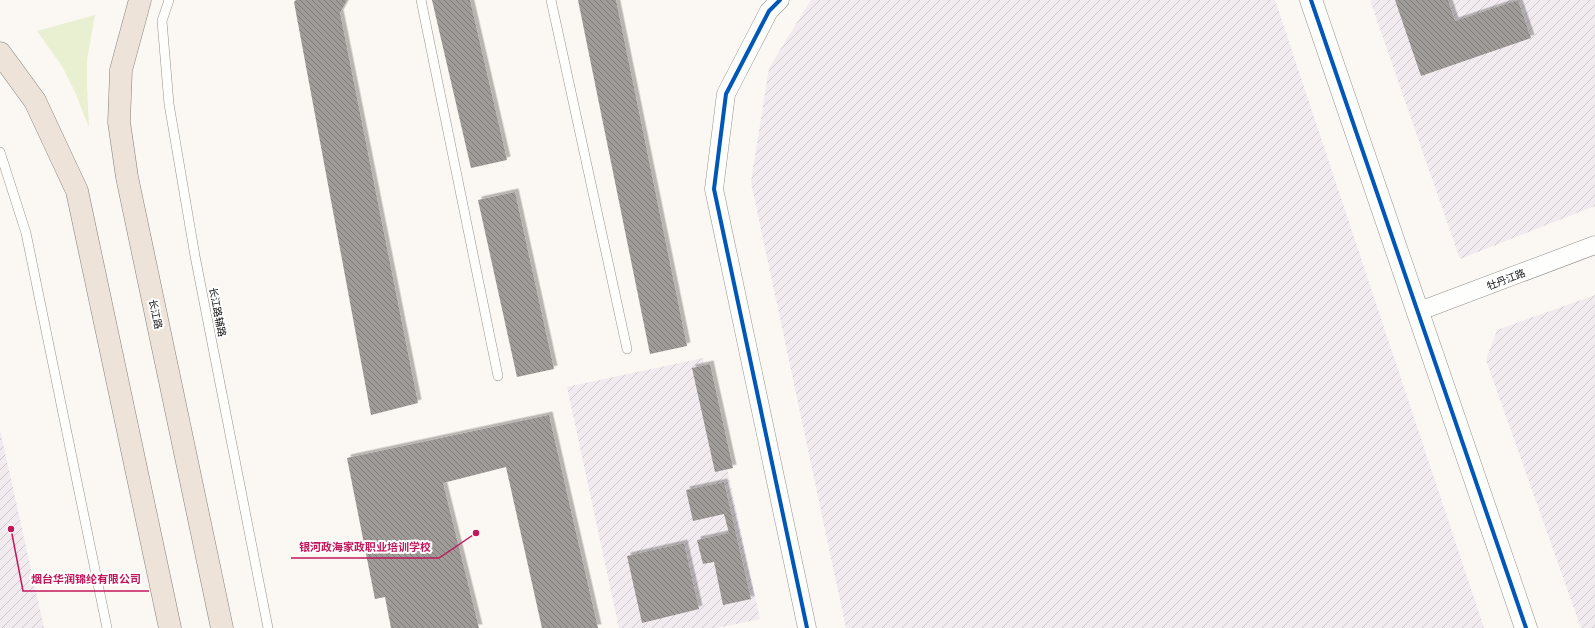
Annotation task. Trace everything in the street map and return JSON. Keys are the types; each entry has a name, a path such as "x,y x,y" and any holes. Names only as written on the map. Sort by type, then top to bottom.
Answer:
{"main road":[{"name":"长江路","path":"140,0 121,70 119,122 127,177 222,628"},
{"path":"0,53 35,101 78,191 170,628"}],"street":[{"path":"780,0 769,11 726,94 714,189 807,628"},
{"path":"1311,0 1526,628"},
{"name":"牡丹江路","path":"1417,312 1595,245"}],"lane":[{"name":"长江路辅路","path":"169,0 162,21 168,104 195,256 268,628"},
{"path":"421,0 498,376"},
{"path":"551,0 627,349"},
{"path":"0,152 26,233 107,628"}],"shaded area":[{"path":"811,0 1275,0 1484,628 846,628 751,182 769,68"},
{"path":"1370,0 1595,0 1595,206 1460,259"},
{"path":"1595,295 1595,628 1581,628 1486,360 1497,330"},
{"path":"703,358 760,619 717,628 619,628 567,387"},
{"path":"0,430 44,628 0,628"}],"green space":[{"path":"95,15 87,59 89,128 75,92 62,66 37,31"}],"building":[{"path":"296,0 347,0 340,13 418,403 371,415 294,2"},
{"path":"432,0 470,0 507,160 471,168"},
{"path":"578,0 616,0 687,346 650,354"},
{"path":"1395,0 1448,0 1455,21 1518,0 1531,38 1421,76"},
{"path":"515,192 554,369 517,377 478,200"},
{"path":"710,364 733,468 715,472 692,368"},
{"path":"549,415 598,628 542,628 506,467 443,483 479,628 391,628 385,597 375,599 347,458"},
{"path":"724,482 751,599 723,605 714,562 703,564 697,540 729,533 724,514 693,521 686,490"},
{"path":"684,543 699,609 642,623 627,556"}],"cycle path":[{"path":"780,0 769,11 726,94 714,189 807,628"},
{"path":"1311,0 1526,628"}],"place":[{"name":"烟台华润锦纶有限公司","path":"11,529"},
{"name":"银河政海家政职业培训学校","path":"476,533"}]}
